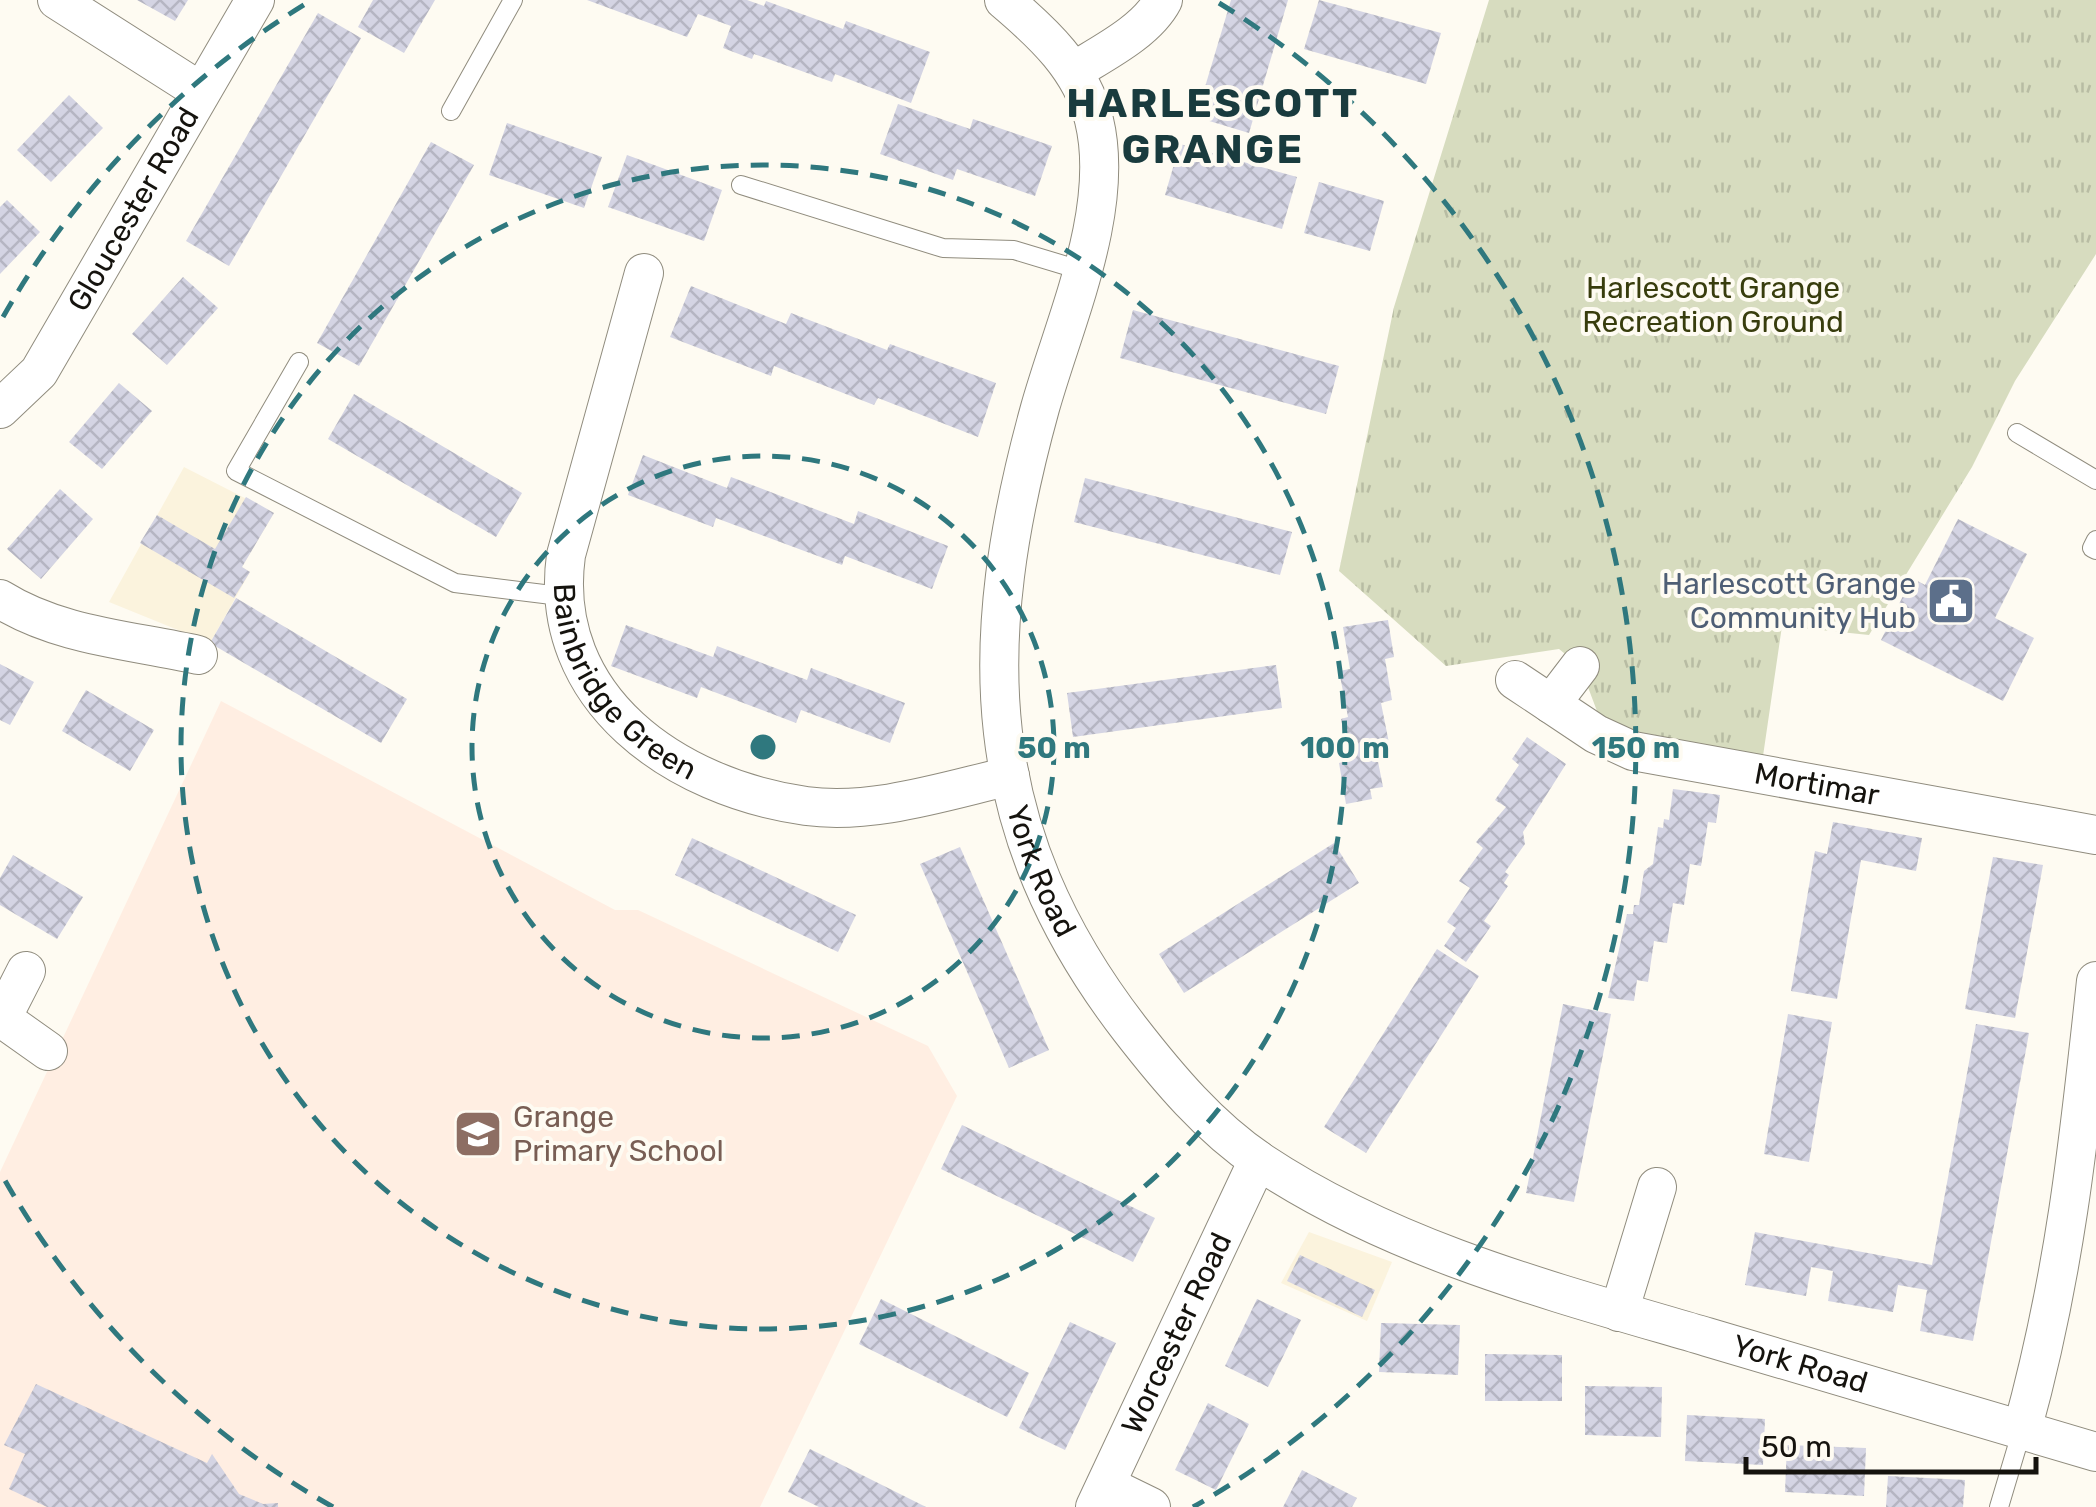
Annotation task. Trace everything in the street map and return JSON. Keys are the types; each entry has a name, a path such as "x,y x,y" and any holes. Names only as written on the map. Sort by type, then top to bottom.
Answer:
{"street":[{"path":"56,0 200,91"},
{"name":"Gloucester Road","path":"0,409 39,372 254,0"},
{"path":"1004,0 1042,32 1074,71 1110,49 1158,10 1164,0"},
{"name":"York Road","path":"1074,71 1094,119 1100,174 1080,270 1013,507 996,662 1010,776 1033,865 1100,989 1198,1108 1258,1160 1332,1206 1421,1247 1619,1312 2096,1452"},
{"name":"Bainbridge Green","path":"644,273 566,555 560,596 572,651 602,697 652,750 730,788 808,806 896,802 1010,776"},
{"path":"0,599 29,617 77,632 198,655"},
{"path":"1551,704 1580,666"},
{"name":"Mortimar","path":"1515,680 1633,751 2096,834"},
{"path":"26,970 1,1018 48,1051"},
{"path":"2022,1430 2061,1274 2077,1177 2096,981"},
{"name":"Worcester Road","path":"1100,1496 1258,1160"},
{"path":"1619,1312 1657,1188"},
{"path":"1100,1496 1151,1507"}],"lane":[{"path":"451,111 513,0"},
{"path":"741,185 943,248 1014,250 1080,270"},
{"path":"299,362 236,471 455,583 560,596"},
{"path":"2017,433 2096,480"},
{"path":"2096,540 2092,548 2096,550"},
{"path":"1999,1507 2022,1430"}],"shaded area":[{"path":"184,467 274,513 242,567 250,572 210,643 109,602"},
{"name":"Grange Primary School","path":"221,701 615,910 638,910 928,1046 957,1096 760,1507 0,1507 0,1172"},
{"path":"1309,1232 1392,1262 1367,1321 1281,1283"}],"green space":[{"name":"Harlescott Grange Recreation Ground","path":"1489,0 2096,0 2096,254 2015,381 1972,467 1869,635 1782,626 1763,756 1603,727 1580,666 1559,649 1446,666 1339,571 1394,307"}],"building":[{"path":"137,0 188,0 175,21"},
{"path":"373,0 435,0 404,53 358,27"},
{"path":"587,0 747,0 764,6 766,1 843,29 846,21 930,52 911,103 835,74 832,82 754,54 752,59 723,48 731,26 698,14 687,37"},
{"path":"1231,0 1288,0 1249,133 1196,117"},
{"path":"1319,0 1441,33 1426,84 1304,49"},
{"path":"318,13 361,38 229,266 186,241"},
{"path":"69,95 103,128 51,182 17,150"},
{"path":"898,104 970,129 973,119 1052,146 1035,196 957,169 953,180 880,154"},
{"path":"507,123 602,157 584,208 489,175"},
{"path":"431,142 474,165 359,366 317,343"},
{"path":"1180,144 1297,177 1282,229 1165,195"},
{"path":"627,155 722,190 704,241 608,207"},
{"path":"1319,182 1384,201 1370,251 1304,233"},
{"path":"7,200 40,232 0,274 0,207"},
{"path":"183,277 218,308 167,365 132,334"},
{"path":"691,286 786,324 791,313 887,350 890,344 996,383 978,437 878,398 874,405 774,366 771,376 670,337"},
{"path":"1133,310 1339,366 1326,414 1120,358"},
{"path":"119,383 152,411 102,469 69,442"},
{"path":"354,394 522,493 496,537 328,439"},
{"path":"643,455 727,488 731,477 854,524 858,511 948,546 932,589 845,556 842,565 716,518 713,527 628,495"},
{"path":"1085,478 1292,532 1280,575 1074,522"},
{"path":"60,489 93,519 41,579 7,549"},
{"path":"246,497 274,513 242,567 250,572 234,598 140,543 157,515 215,549"},
{"name":"Harlescott Grange Community Hub","path":"1958,519 2027,554 1995,618 2034,638 2003,701 1881,640 1912,578 1925,585"},
{"path":"236,598 407,699 381,743 210,643"},
{"path":"1388,620 1394,657 1385,659 1392,700 1381,703 1389,743 1375,746 1383,787 1370,789 1372,799 1346,804 1339,763 1349,761 1341,719 1348,717 1339,671 1350,669 1343,627"},
{"path":"626,625 713,657 717,646 807,680 811,668 905,703 890,743 801,710 796,723 701,687 697,698 611,666"},
{"path":"0,664 34,682 10,725 0,720"},
{"path":"1276,665 1282,708 1073,737 1067,693"},
{"path":"86,690 154,730 130,771 62,731"},
{"path":"1527,737 1566,764 1523,832 1525,844 1505,872 1509,875 1504,883 1508,886 1484,921 1491,926 1466,962 1444,946 1456,928 1447,922 1470,888 1459,881 1483,848 1476,842 1506,807 1495,800 1519,765 1512,759"},
{"path":"1673,789 1720,795 1716,823 1708,822 1701,866 1690,864 1684,905 1673,903 1667,943 1654,941 1648,982 1637,980 1634,1001 1608,998 1627,914 1633,914 1634,905 1639,905 1644,871 1653,864 1658,827 1663,828 1664,819 1669,820"},
{"path":"1833,822 1922,838 1916,871 1861,860 1837,999 1791,991 1815,851 1827,854"},
{"path":"692,838 856,915 838,952 675,875"},
{"path":"1334,843 1359,883 1184,993 1159,954"},
{"path":"960,847 1049,1050 1009,1068 920,864"},
{"path":"13,855 83,897 57,939 0,905 0,878"},
{"path":"1993,857 2043,865 2015,1018 1965,1009"},
{"path":"1437,949 1479,976 1366,1153 1324,1127"},
{"path":"1563,1004 1611,1014 1574,1202 1526,1193"},
{"path":"1788,1014 1832,1022 1809,1162 1764,1154"},
{"path":"1976,1024 2029,1033 1973,1341 1920,1331 1927,1290 1898,1285 1893,1312 1828,1301 1833,1271 1811,1267 1806,1296 1745,1285 1755,1232 1932,1265"},
{"path":"962,1125 1155,1218 1133,1262 941,1169"},
{"path":"1300,1255 1375,1290 1362,1317 1287,1281"},
{"path":"881,1299 1029,1373 1007,1417 859,1344"},
{"path":"1257,1299 1301,1320 1268,1387 1225,1366"},
{"path":"1070,1322 1116,1343 1065,1450 1019,1428"},
{"path":"1381,1323 1460,1325 1458,1375 1379,1372"},
{"path":"1485,1354 1562,1355 1562,1401 1485,1401"},
{"path":"36,1384 207,1463 212,1454 239,1494 263,1504 278,1503 278,1507 47,1507 9,1489 25,1454 4,1445"},
{"path":"1585,1386 1662,1387 1661,1437 1585,1435"},
{"path":"1208,1403 1249,1424 1216,1490 1175,1470"},
{"path":"1687,1415 1765,1419 1763,1465 1685,1461"},
{"path":"1787,1445 1866,1448 1864,1496 1785,1492"},
{"path":"810,1449 926,1507 819,1507 788,1492"},
{"path":"1302,1470 1357,1498 1352,1507 1283,1507"},
{"path":"1888,1476 1965,1480 1963,1507 1886,1507"}],"place":[{"name":"Harlescott Grange Community Hub","path":"1951,601"},
{"name":"Grange Primary School","path":"478,1134"}],"district":[{"name":"HARLESCOTT GRANGE","path":"1213,126"}]}
